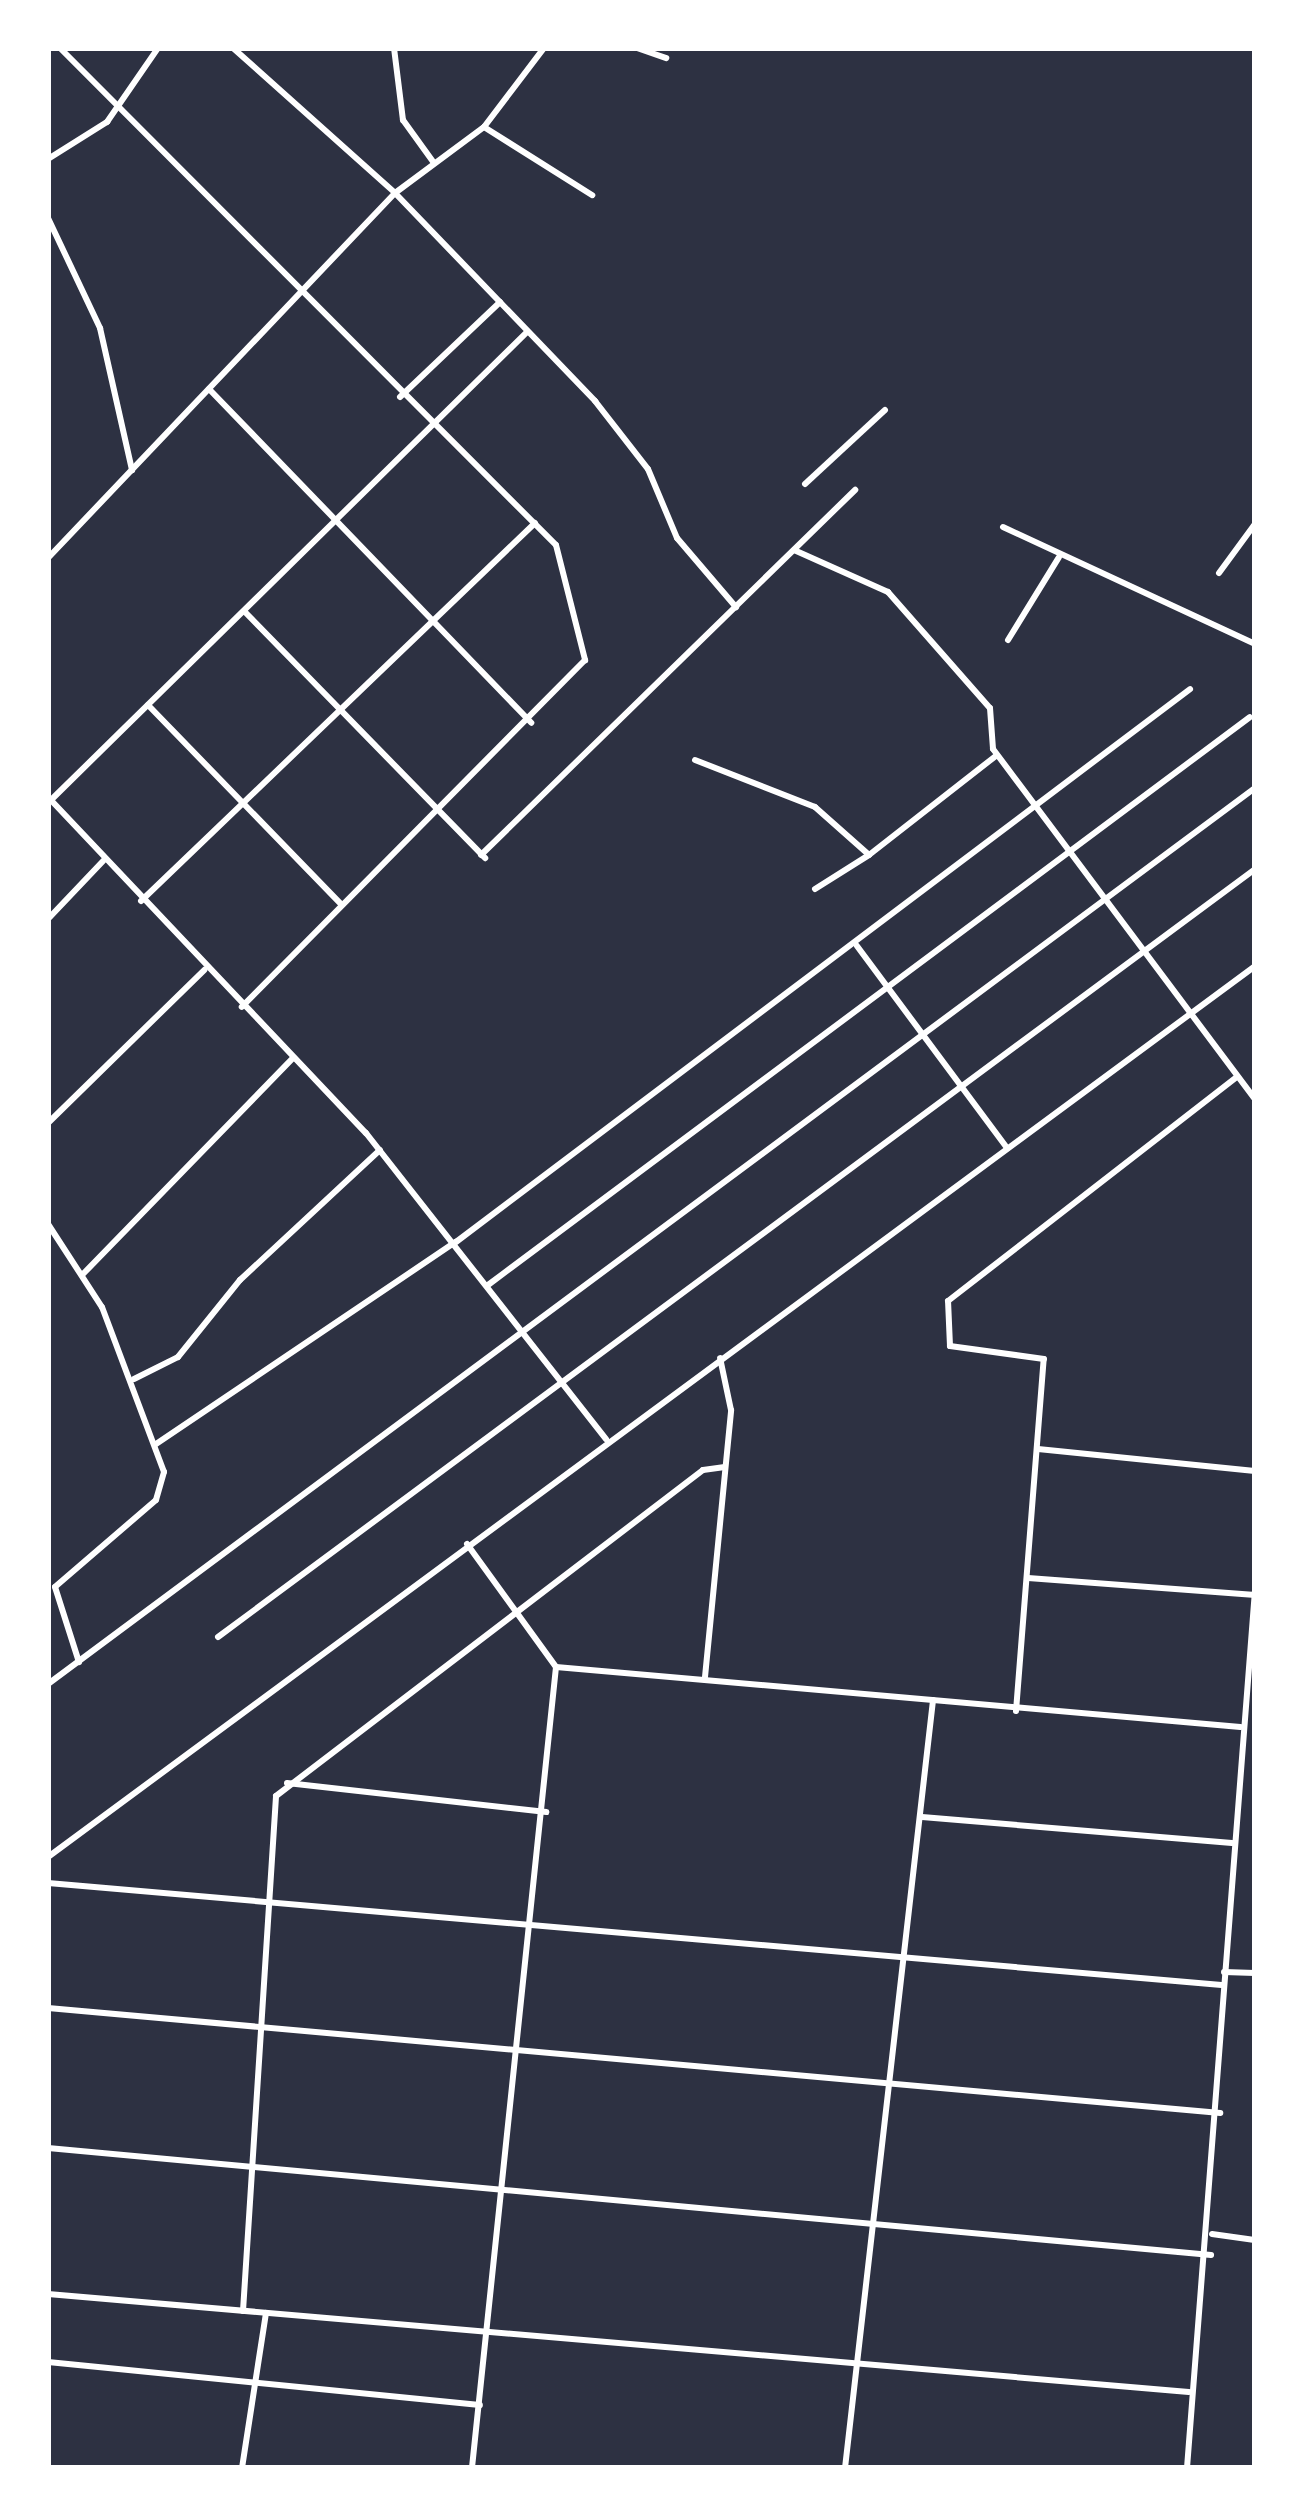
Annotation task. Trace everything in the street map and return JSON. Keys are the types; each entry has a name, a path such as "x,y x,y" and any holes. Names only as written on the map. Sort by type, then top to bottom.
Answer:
{"street":[{"path":"60,48 303,291 400,397 560,550 585,664 242,1007"},
{"path":"48,159 107,122 115,101 158,48"},
{"path":"232,48 395,194 629,442 677,538 736,608"},
{"path":"394,48 403,120 434,164"},
{"path":"48,558 395,194 484,127 544,48"},
{"path":"637,48 666,58"},
{"path":"484,127 592,195"},
{"path":"48,218 100,328 132,470"},
{"path":"400,397 500,302"},
{"path":"527,331 49,799 380,1150 606,1439"},
{"path":"209,389 531,723"},
{"path":"805,484 885,410"},
{"path":"245,612 483,856 855,490"},
{"path":"141,901 535,523"},
{"path":"1219,573 1255,524"},
{"path":"1003,527 1255,644"},
{"path":"794,550 902,606 990,708 997,755 1039,801 1143,951 1255,1099"},
{"path":"1008,640 1059,556"},
{"path":"156,1444 456,1242 857,946 1190,689"},
{"path":"148,706 340,904"},
{"path":"488,1285 890,993 1250,717"},
{"path":"815,889 869,855 997,755"},
{"path":"695,760 815,807 869,855"},
{"path":"48,1684 1110,905 1255,788"},
{"path":"48,920 103,861"},
{"path":"218,1637 1255,869"},
{"path":"857,946 1007,1148"},
{"path":"48,1857 606,1439 1255,966"},
{"path":"48,1123 205,968"},
{"path":"83,1274 246,1119 293,1058"},
{"path":"1016,1711 1044,1359 950,1346 949,1301 1237,1077"},
{"path":"134,1379 178,1357 240,1280 380,1150"},
{"path":"49,1228 83,1274 134,1379 164,1472 156,1500 61,1578 54,1598 80,1662"},
{"path":"705,1676 731,1380 720,1358"},
{"path":"1038,1449 1255,1471"},
{"path":"242,2311 254,2168 262,1906 275,1796 517,1607 703,1470 725,1467"},
{"path":"466,1544 517,1607 556,1667 536,1925 472,2468"},
{"path":"48,1579 61,1578"},
{"path":"1028,1578 1255,1594 1240,1727 1222,1984 1211,2255 1189,2392 1187,2468"},
{"path":"556,1667 705,1676 1016,1711 1240,1727"},
{"path":"845,2468 933,1700"},
{"path":"287,1783 547,1812"},
{"path":"922,1817 1232,1843"},
{"path":"48,1883 262,1906 1222,1984"},
{"path":"1223,1972 1255,1973"},
{"path":"48,2008 523,2047 1220,2114"},
{"path":"48,2148 874,2230 1211,2255"},
{"path":"1212,2234 1255,2240"},
{"path":"48,2294 1189,2392"},
{"path":"242,2468 266,2313"},
{"path":"48,2362 480,2405"}]}
